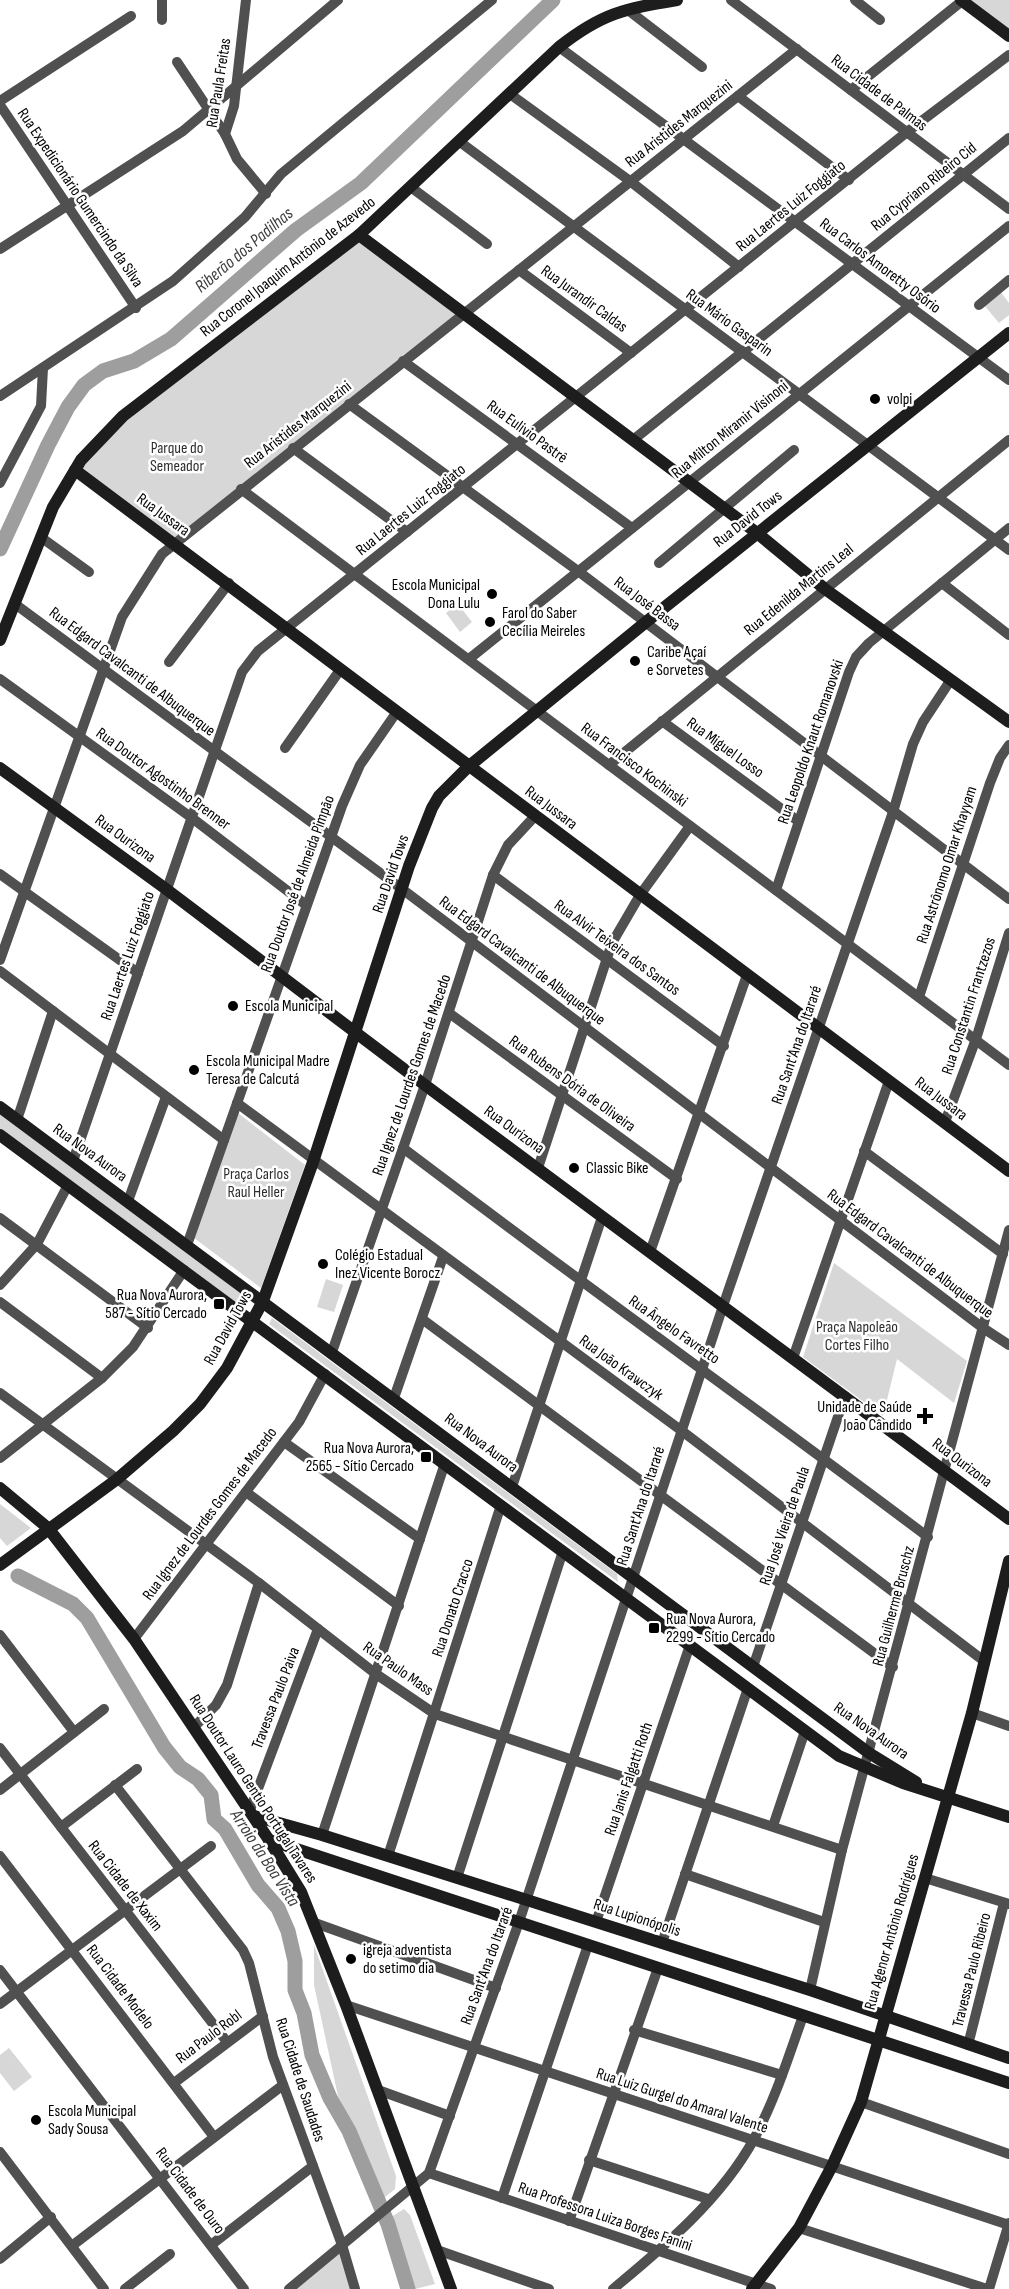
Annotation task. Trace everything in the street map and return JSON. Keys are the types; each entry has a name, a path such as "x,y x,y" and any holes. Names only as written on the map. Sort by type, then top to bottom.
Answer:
{"street":[{"path":"162,0 162,20"},
{"name":"Rua Paula Freitas","path":"246,0 234,88 234,106 225,134 237,159 266,194"},
{"path":"0,249 165,143 210,110 338,0"},
{"path":"0,396 136,308 188,268 245,217 281,174 492,0"},
{"name":"Rua Coronel Joaquim Antônio de Azevedo","path":"0,640 53,507 75,470 123,416 359,235 412,188 559,47 586,25 627,10 677,0"},
{"name":"Rua Cidade de Palmas","path":"731,0 1009,209"},
{"path":"855,0 880,20"},
{"path":"851,90 962,0 1009,36"},
{"path":"627,10 702,67"},
{"path":"0,103 131,16"},
{"name":"Rua Carlos Amoretty Osório","path":"559,47 685,138 1009,380"},
{"name":"Rua Aristides Marquezini","path":"0,960 122,617 162,554 797,50"},
{"name":"Rua Laertes Luiz Foggiato","path":"73,1161 242,672 258,651 907,132 1009,55"},
{"path":"177,63 225,134"},
{"path":"510,94 630,181 740,267"},
{"path":"738,96 849,180"},
{"name":"Rua Expedicionário Gumercindo da Silva","path":"0,103 136,308"},
{"name":"Rua Cypriano Ribeiro Cid","path":"633,440 1009,138"},
{"name":"Rua Mário Gasparin","path":"460,142 1009,550"},
{"path":"412,188 487,244"},
{"name":"Rua Milton Miramir Visinoni","path":"469,658 1009,226"},
{"path":"359,235 574,399 723,507 825,589 1009,723"},
{"name":"Rua Jurandir Caldas","path":"519,270 631,353"},
{"path":"979,305 1009,280"},
{"name":"Rua David Tows","path":"0,1565 116,1480 200,1404 227,1368 263,1301 313,1162 402,889 432,807 468,767 1009,333"},
{"name":"Rua Eulivio Pastrê","path":"403,361 632,528"},
{"path":"0,483 41,406 43,368"},
{"name":"Rua José Bassa","path":"349,404 579,571 1009,899"},
{"name":"Rua Edenilda Martins Leal","path":"609,765 1009,440"},
{"path":"293,448 407,532"},
{"path":"659,563 723,507 795,450"},
{"name":"Rua Jussara","path":"75,470 229,583 396,713 1009,1171"},
{"name":"Rua Francisco Kochinski","path":"241,489 1009,1065"},
{"name":"Rua Leopoldo Knaut Romanovski","path":"776,890 820,756 856,657 884,630 1009,528"},
{"path":"42,538 88,572"},
{"path":"942,582 1009,634"},
{"path":"169,662 229,583"},
{"name":"Rua Edgard Cavalcanti de Albuquerque","path":"15,604 402,889 983,1328 1009,1345"},
{"path":"285,748 340,670"},
{"name":"Rua Doutor Agostinho Brenner","path":"0,679 192,818 306,905"},
{"name":"Rua Sant'Ana do Itararé","path":"429,2173 496,1988 574,1760 702,1367 893,812 913,744 923,722 950,681"},
{"name":"Rua Doutor José de Almeida Pimpão","path":"187,1245 330,838 360,765 396,713"},
{"name":"Rua Miguel Losso","path":"662,721 798,821"},
{"name":"Rua Astrônomo Omar Khayyam","path":"919,997 990,783 1000,758 1009,745"},
{"name":"Rua Ourizona","path":"0,768 166,889 425,1085 1009,1519"},
{"name":"Rua Ignez de Lourdes Gomes de Macedo","path":"332,1352 425,1085 493,875 508,845 535,816"},
{"path":"538,1168 606,960 623,921 690,825"},
{"path":"0,874 138,974"},
{"name":"Rua Alvir Teixeira dos Santos","path":"493,875 724,1046"},
{"name":"Rua Constantin Frantzezos","path":"945,1122 976,1039 1009,933"},
{"path":"0,971 224,1140"},
{"path":"650,1252 701,1114 747,975"},
{"path":"17,1120 52,1011"},
{"name":"Rua Rubens Dória de Oliveira","path":"449,1013 677,1179"},
{"path":"793,1358 889,1081"},
{"path":"128,1201 166,1097"},
{"name":"Rua João Krawczyk","path":"237,1103 313,1162 682,1431 984,1661"},
{"name":"Rua Nova Aurora","path":"0,1107 869,1753 914,1781 947,1797"},
{"name":"Rua Nova Aurora","path":"0,1135 839,1756 865,1769 1009,1817"},
{"name":"Rua Ângelo Favretto","path":"403,1148 580,1282 702,1367 928,1537"},
{"path":"864,1151 1003,1254"},
{"path":"0,1285 37,1244 68,1185"},
{"path":"132,1232 141,1229 144,1220 143,1213"},
{"path":"512,1487 602,1217"},
{"path":"0,1218 148,1328"},
{"path":"150,1246 152,1231 160,1225"},
{"name":"Rua Guilherme Bruschz","path":"810,1990 842,1850 1009,1230"},
{"path":"394,1398 443,1257"},
{"path":"0,1458 102,1378 148,1328 184,1270"},
{"path":"0,1302 102,1378"},
{"path":"422,1319 538,1407 893,1667"},
{"name":"Rua Ignez de Lourdes Gomes de Macedo","path":"134,1639 207,1546 299,1422 325,1374"},
{"name":"Rua Paulo Mass","path":"0,1393 259,1583 376,1674 435,1714 842,1850"},
{"name":"Rua José Vieira de Paula","path":"753,1667 846,1396"},
{"path":"414,1440 426,1423"},
{"path":"284,1442 420,1539"},
{"path":"322,1835 445,1463"},
{"name":"Rua Doutor Lauro Gentio Portugal Tavares","path":"0,1488 48,1528 134,1639 252,1813 301,1892 346,2005 451,2289"},
{"path":"246,1492 399,1606"},
{"name":"Rua Donato Cracco","path":"388,1856 501,1505"},
{"path":"457,1878 563,1551"},
{"name":"Rua Agenor Antônio Rodrigues","path":"755,2287 799,2228 832,2166 861,2102 972,1713 1009,1561"},
{"path":"194,1727 216,1705 227,1685 259,1583"},
{"name":"Travessa Paulo Paiva","path":"252,1813 318,1629"},
{"path":"0,1635 74,1732"},
{"name":"Rua Janis Falgatti Roth","path":"596,1922 690,1645"},
{"path":"662,1943 748,1688"},
{"path":"0,1790 104,1709"},
{"path":"972,1713 1009,1726"},
{"path":"773,1826 805,1731"},
{"name":"Rua Cidade de Xaxim","path":"0,1748 227,2042"},
{"path":"61,1827 137,1768"},
{"name":"Rua Cidade de Saudades","path":"115,1785 243,1950 249,1963 283,2085 342,2245 355,2289"},
{"name":"Rua Lupionópolis","path":"252,1813 810,1990 885,2018 1009,2058"},
{"path":"269,1840 1009,2084"},
{"path":"0,2004 178,1868 211,1846"},
{"name":"Rua Cidade Modelo","path":"0,1856 214,2137"},
{"path":"685,1874 824,1922"},
{"path":"925,1878 1007,1904"},
{"name":"Travessa Paulo Ribeiro","path":"968,2045 1007,1904"},
{"path":"315,1923 496,1988"},
{"path":"502,2198 588,1945"},
{"path":"568,2221 634,2030 658,1968"},
{"name":"Rua Cidade de Ouro","path":"0,1970 163,2179 244,2289"},
{"name":"Rua Luiz Gurgel do Amaral Valente","path":"346,2005 474,2050 1009,2224"},
{"name":"Rua Paulo Robl","path":"174,2083 263,2016"},
{"path":"613,2289 659,2251 734,2169 753,2140 782,2075 803,2016"},
{"path":"634,2030 782,2075"},
{"path":"73,2245 163,2179 283,2085"},
{"path":"378,2090 450,2116"},
{"path":"861,2102 1009,2154"},
{"path":"0,2152 73,2245 104,2289"},
{"path":"589,2160 708,2199"},
{"path":"211,2245 313,2166"},
{"path":"289,2289 429,2173"},
{"name":"Rua Professora Luiza Borges Fanini","path":"429,2173 659,2251 755,2287 771,2289"},
{"path":"0,2259 51,2217"},
{"path":"799,2228 988,2289 1009,2224"},
{"path":"437,2250 549,2289"},
{"path":"125,2289 170,2254"}],"green space":[{"path":"967,0 1009,0 1009,31"},
{"name":"Parque do Semeador","path":"358,241 456,315 174,539 80,469 120,424"},
{"path":"1000,291 1009,303 1009,315 999,323 984,305"},
{"path":"458,604 472,622 460,632 446,613"},
{"path":"0,1113 252,1298 245,1309 0,1129"},
{"name":"Praça Carlos Raul Heller","path":"238,1113 305,1165 261,1288 194,1238"},
{"name":"Praça Napoleão Cortes Filho","path":"834,1263 967,1361 954,1403 897,1359 883,1416 803,1357"},
{"path":"326,1279 343,1285 334,1312 317,1307"},
{"path":"272,1318 617,1574 618,1582 269,1324"},
{"path":"0,1504 31,1528 7,1546 0,1538"},
{"path":"314,1945 396,2176 395,2189 380,2201 370,2165 338,2096 314,1985"},
{"path":"9,2048 32,2077 14,2091 0,2073 0,2055"},
{"path":"404,2209 410,2215 435,2284 415,2289 411,2282 388,2219"},
{"path":"342,2246 354,2289 291,2289"}],"waterway":[{"name":"Riberão dos Padilhas","path":"0,549 48,445 68,407 84,385 103,371 134,361 171,339 296,230 361,183 553,0"},
{"name":"Arroio da Boa Vista","path":"18,1576 73,1604 87,1618 164,1747 180,1767 198,1779 211,1795 214,1819 225,1829 258,1885 278,1908 288,1931 295,1961 295,1990 304,2013 312,2055 330,2098 349,2131 388,2224 408,2289"}],"place":[{"name":"volpi","path":"875,399"},
{"name":"Escola Municipal Dona Lulu","path":"492,594"},
{"name":"Farol do Saber Cecília Meireles","path":"490,622"},
{"name":"Caribe Açaí e Sorvetes","path":"635,661"},
{"name":"Escola Municipal","path":"233,1006"},
{"name":"Escola Municipal Madre Teresa de Calcutá","path":"194,1070"},
{"name":"Classic Bike","path":"574,1168"},
{"name":"Colégio Estadual Inez Vicente Borocz","path":"323,1264"},
{"name":"Rua Nova Aurora, 587 - Sítio Cercado","path":"219,1304"},
{"name":"Unidade de Saúde João Cândido","path":"925,1416"},
{"name":"Rua Nova Aurora, 2565 - Sítio Cercado","path":"426,1457"},
{"name":"Rua Nova Aurora, 2299 - Sítio Cercado","path":"654,1628"},
{"name":"igreja adventista do setimo dia","path":"351,1959"},
{"name":"Escola Municipal Sady Sousa","path":"36,2120"}]}
